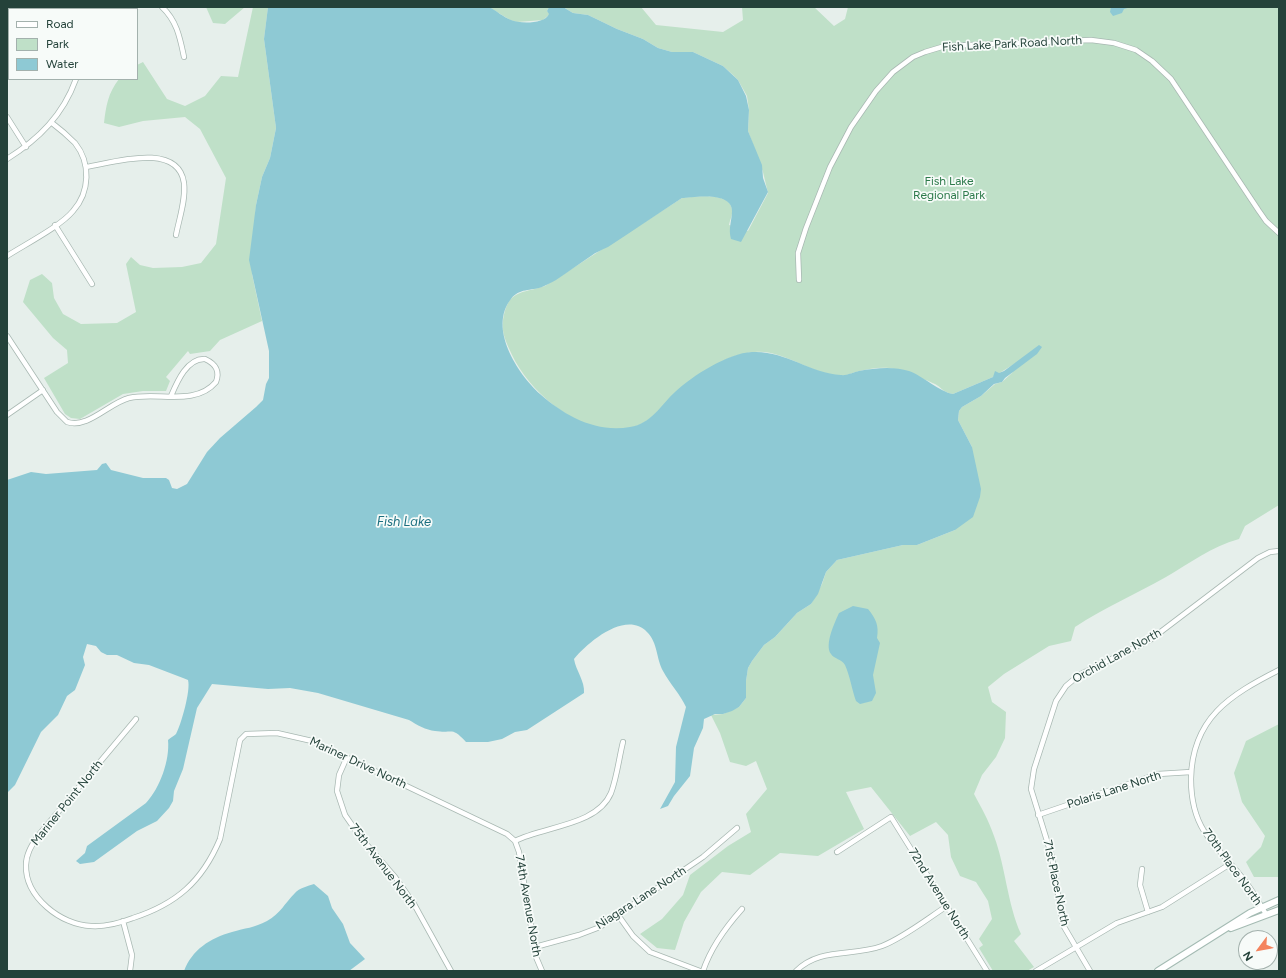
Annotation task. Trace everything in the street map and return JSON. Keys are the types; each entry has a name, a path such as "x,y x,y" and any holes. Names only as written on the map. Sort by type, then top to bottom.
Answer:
{"street":[{"path":"162,7 174,21 178,30 184,57"},
{"name":"Fish Lake Park Road North","path":"799,280 798,253 816,203 840,147 862,111 885,80 902,64 925,52 959,44 1091,40 1114,43 1142,54 1171,78 1259,211 1266,221 1279,233"},
{"path":"7,160 26,147 52,123 68,98 76,80"},
{"path":"7,117 26,147"},
{"path":"7,256 55,225 72,212 82,198 86,183 86,167 80,150 74,142 52,123"},
{"path":"86,167 145,157 154,157 169,161 180,173 184,182 184,191 176,235"},
{"path":"55,225 92,284"},
{"path":"7,336 61,416 71,423 81,423 127,398 142,396 186,397 208,390 216,382 218,376 216,366 205,359 196,361 179,379 171,396"},
{"path":"7,415 43,390"},
{"name":"Orchid Lane North","path":"1038,815 1033,797 1032,776 1056,701 1066,686 1079,675 1150,640 1258,558 1270,552 1279,551"},
{"path":"1191,772 1196,746 1202,731 1213,715 1238,693 1279,670"},
{"name":"Mariner Point North","path":"123,922 103,926 90,926 77,924 54,913 37,896 32,888 27,876 26,864 31,846 37,837 136,719"},
{"name":"Mariner Drive North","path":"123,922 157,910 171,902 185,891 206,868 220,839 240,740 244,736 277,733 296,736 326,747 507,834 515,841"},
{"path":"515,841 525,836 582,819 600,809 611,794 623,742"},
{"name":"75th Avenue North","path":"347,757 339,775 337,791 345,815 361,838 395,877 414,904 451,971"},
{"name":"Polaris Lane North","path":"1038,815 1158,774 1191,772"},
{"name":"70th Place North","path":"1191,772 1192,794 1198,818 1209,838 1245,881 1266,914"},
{"name":"71st Place North","path":"1038,815 1052,856 1063,924 1090,971"},
{"name":"72nd Avenue North","path":"837,852 891,817 987,971"},
{"name":"Niagara Lane North","path":"535,947 583,934 600,927 703,857 737,828"},
{"name":"74th Avenue North","path":"515,841 519,852 535,947 542,971"},
{"path":"1036,971 1117,923 1168,903 1230,864"},
{"path":"1142,869 1140,886 1148,912"},
{"path":"1158,971 1261,907 1279,900"},
{"path":"796,971 810,960 820,955 835,952 860,952 884,945 947,906"},
{"path":"618,915 633,936 650,952 702,971 713,947 722,933 742,909"},
{"path":"1219,934 1279,910"},
{"path":"123,922 132,955 130,971"}],"green space":[{"path":"206,7 245,7 225,24 213,23"},
{"path":"253,7 268,7 264,39 276,128 270,158 262,177 256,205 252,274 262,321 220,340 210,351 190,354 188,351 166,377 170,381 166,391 143,391 123,394 80,419 71,418 65,414 44,378 68,363 67,350 53,338 23,302 30,280 42,274 52,283 54,298 63,314 81,324 117,323 136,312 126,264 131,257 140,265 153,268 182,267 201,263 216,244 226,178 200,129 185,117 143,121 119,127 104,123 107,105 115,84 118,80 138,80 138,64 143,62 167,99 185,106 205,96 221,76 238,77"},
{"path":"489,7 549,7 547,11 550,14 543,20 517,22 510,20"},
{"name":"Fish Lake Regional Park","path":"563,7 641,7 656,25 723,32 743,20 742,7 814,7 834,26 845,19 848,7 1279,7 1279,505 1245,526 1239,539 1219,546 1166,577 1086,620 1075,627 1071,641 1049,646 1004,674 988,687 992,702 1006,712 1005,738 996,757 982,775 974,794 990,825 998,848 1016,922 1021,934 1014,941 1034,967 1027,971 993,971 979,948 983,945 979,939 992,919 988,901 976,882 960,876 951,857 948,835 936,822 910,836 871,787 846,792 864,829 818,856 780,853 750,875 722,872 701,892 684,922 675,950 657,948 640,934 662,919 683,895 690,875 728,846 751,832 746,814 767,789 756,761 746,766 730,762 720,733 711,715 723,714 739,707 746,698 748,668 752,661 764,645 775,637 797,613 811,604 822,584 826,572 837,560 903,545 917,545 955,530 972,447 958,420 959,411 962,407 981,396 995,384 1002,382 1012,373 1019,361 993,377 953,394 947,393 935,384 926,380 889,368 868,369 845,376 830,375 776,354 755,352 742,354 729,358 706,371 646,421 639,425 620,429 601,428 583,422 565,413 548,401 521,371 505,338 503,320 505,310 512,298 522,292 545,286 682,198 711,196 725,200 730,204 732,210 729,225 748,231 768,193 763,172 748,131 749,110 747,96 738,80 733,75 723,66 693,52 672,52 658,48 643,39 617,29 588,15 573,13"},
{"path":"1279,724 1279,877 1254,877 1246,862 1261,847 1265,836 1242,802 1234,773 1246,741"}],"water":[{"name":"Fish Lake","path":"268,7 489,7 511,20 532,22 543,20 547,17 549,14 547,11 549,7 563,7 573,13 588,15 617,29 643,39 658,48 672,52 693,52 723,66 738,80 746,96 749,110 748,131 762,165 763,178 768,192 741,242 731,239 730,228 732,211 726,200 703,196 682,198 556,280 542,287 521,291 514,295 505,311 503,323 504,336 508,350 515,362 531,385 540,394 570,416 593,425 605,427 617,428 637,425 650,418 675,392 691,379 711,366 742,353 764,352 775,354 819,370 841,375 877,368 903,369 914,373 948,393 953,394 993,377 995,371 999,373 1004,371 1039,345 1042,347 1037,354 1005,378 1002,382 994,384 981,396 962,407 959,411 958,420 972,447 981,489 980,497 973,517 955,530 917,545 903,545 837,560 826,572 818,594 811,604 797,613 775,637 764,645 752,661 748,668 746,698 739,707 732,711 723,714 715,714 704,719 703,728 694,748 690,776 668,806 660,809 675,782 676,747 686,707 663,671 651,636 638,626 629,625 618,626 598,637 574,659 583,684 584,693 527,730 515,732 502,739 488,742 466,742 455,732 428,730 409,720 318,693 290,688 268,689 212,684 197,708 183,769 174,791 173,801 169,808 157,821 137,831 94,862 80,864 76,861 85,853 87,846 146,803 156,790 166,765 168,740 176,734 185,707 189,685 188,680 149,665 134,663 117,655 107,655 101,652 96,646 87,644 83,657 85,665 75,690 67,696 58,715 41,732 15,785 7,793 7,480 31,472 46,474 97,470 102,464 106,463 111,470 143,478 166,478 169,480 172,488 177,489 187,484 207,452 220,438 263,400 266,384 269,378 269,351 249,260 256,205 262,177 270,158 276,128 264,39"},
{"path":"1111,7 1131,7 1124,9 1122,13 1113,16 1110,12"},
{"path":"853,606 868,609 871,613 876,622 878,629 877,638 880,643 873,675 876,693 872,701 860,704 856,701 845,665 842,661 832,656 829,650 829,639 839,613"},
{"path":"314,884 328,896 332,908 343,924 350,943 365,959 349,971 184,971 187,964 197,951 209,941 224,935 254,927 267,921 279,912 297,891"}]}
